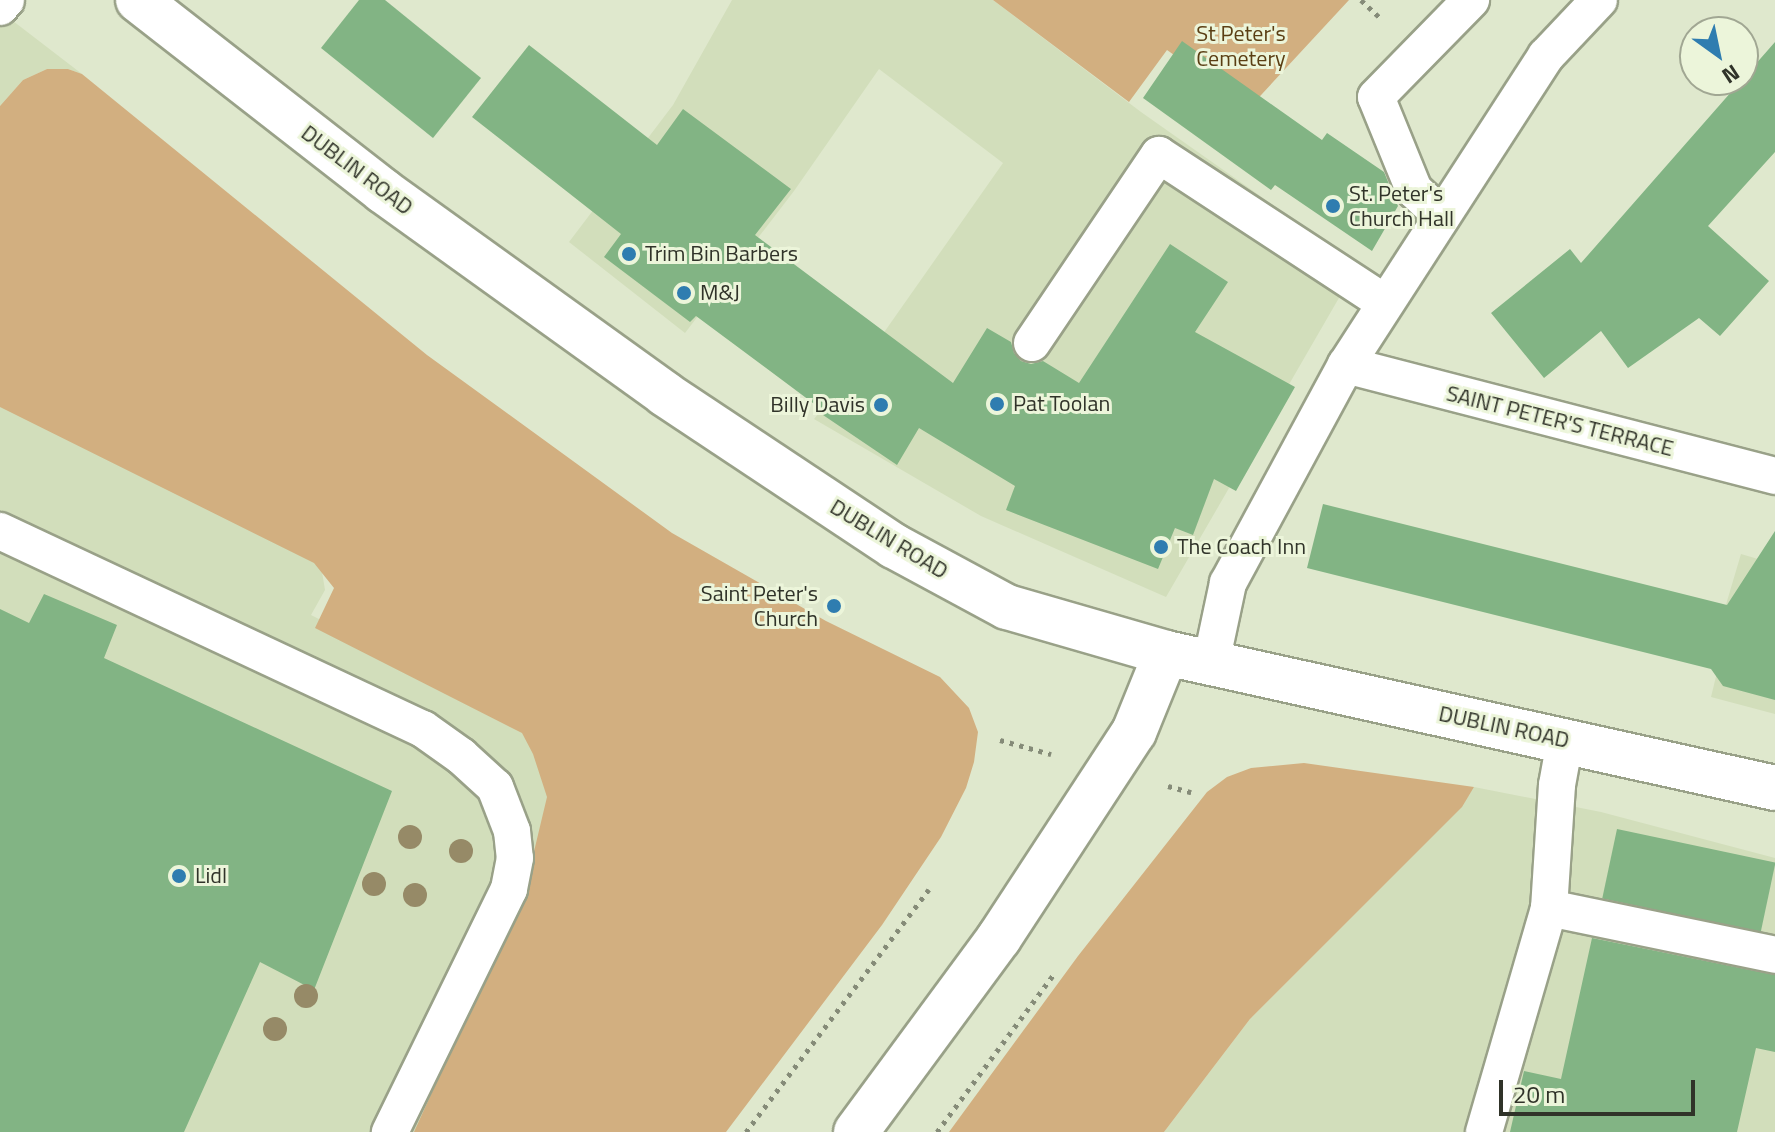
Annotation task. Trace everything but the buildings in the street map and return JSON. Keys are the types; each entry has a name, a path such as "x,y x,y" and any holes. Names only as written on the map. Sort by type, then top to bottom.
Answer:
{"main road":[{"name":"DUBLIN ROAD","path":"138,0 383,191 665,394 894,546 1007,607 1166,653 1775,788"},
{"path":"856,1132 999,938 1134,732 1166,653"}],"lane":[{"path":"0,7 6,0"},
{"path":"1442,216 1414,190 1376,97 1471,0"},
{"path":"1211,663 1228,583 1346,365 1546,56 1599,0"},
{"path":"1032,343 1159,155 1385,303"},
{"name":"SAINT PETER'S TERRACE","path":"1346,365 1775,476"},
{"path":"0,531 423,729 461,756 495,787 512,831 515,858 509,889 390,1132"},
{"path":"1484,1132 1549,908 1557,785 1565,741"},
{"path":"1549,908 1775,955"}],"path":[{"path":"746,1132 929,889"},
{"path":"937,1132 1054,974"}],"shaded area":[{"path":"732,0 993,0 1141,112 1358,265 1166,597 981,516 814,419 885,331 1003,163 879,69 794,191 685,333 569,242 673,105"},
{"path":"0,11 82,74 68,69 47,69 23,80 0,106"},
{"path":"0,405 319,554 325,590 311,615 536,730 556,797 428,1132 0,1132"},
{"path":"1741,554 1775,564 1775,714 1711,697 1722,652 1722,618"},
{"path":"1474,787 1601,812 1775,858 1775,1132 1164,1132 1250,1019 1461,807"}],"green space":[{"name":"St Peter's Cemetery","path":"993,0 1349,0 1249,108 1167,50 1129,102"},
{"path":"47,69 68,69 82,74 427,355 672,533 826,621 940,677 969,708 978,732 974,762 966,788 941,837 882,925 726,1132 414,1132 526,885 547,797 533,754 522,733 315,628 334,588 314,563 0,407 0,106 23,80"},
{"path":"1304,763 1474,787 1462,807 1250,1019 1164,1132 949,1132 1078,956 1207,792 1227,777 1251,768"}],"place":[{"name":"St. Peter's Church Hall","path":"1333,206"},
{"name":"Trim Bin Barbers","path":"629,254"},
{"name":"M&J","path":"684,293"},
{"name":"Pat Toolan","path":"997,404"},
{"name":"Billy Davis","path":"881,405"},
{"name":"The Coach Inn","path":"1161,547"},
{"name":"Saint Peter's Church","path":"834,606"},
{"name":"Lidl","path":"179,876"}]}
